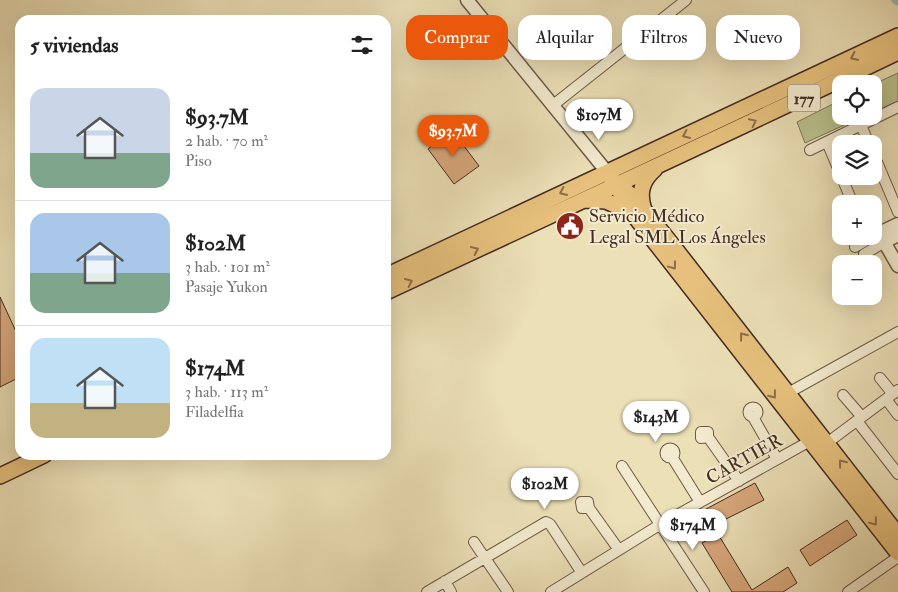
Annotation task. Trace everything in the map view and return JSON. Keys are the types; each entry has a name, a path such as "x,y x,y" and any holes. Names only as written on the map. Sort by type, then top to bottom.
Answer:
{"main road":[{"name":"177","path":"391,274 898,36"},
{"name":"177","path":"391,290 657,167 898,52"},
{"path":"638,212 642,186 646,178 657,167"},
{"path":"607,172 664,244 810,441 898,555"},
{"path":"582,200 606,201 638,212"},
{"path":"724,323 788,393 898,534"},
{"path":"0,476 34,460"}],"street":[{"path":"466,0 607,172"},
{"path":"552,106 686,0"},
{"path":"882,115 898,108"},
{"path":"810,150 861,125 865,135"},
{"path":"827,142 849,195"},
{"path":"882,174 898,212"},
{"path":"882,238 898,224"},
{"path":"882,238 898,235"},
{"path":"882,238 898,266"},
{"path":"864,254 874,245"},
{"path":"788,393 898,332"},
{"path":"880,378 892,394 898,415"},
{"path":"827,443 892,394"},
{"path":"843,395 898,474"},
{"path":"753,417 754,423 777,459"},
{"path":"708,437 739,481"},
{"name":"CARTIER","path":"551,592 661,524 810,441 827,443"},
{"path":"672,458 700,502"},
{"path":"622,466 704,592"},
{"path":"589,508 619,550"},
{"path":"427,592 546,522 550,524 582,573"},
{"path":"474,542 508,592"},
{"path":"848,592 898,555"},
{"path":"445,581 451,592"}],"green space":[{"path":"898,73 898,101 882,108 882,80"},
{"path":"832,104 832,125 844,125 805,143 797,122"}],"building":[{"path":"452,130 479,166 454,184 428,149"},
{"path":"0,297 15,329 15,380 0,387"},
{"path":"755,483 764,500 714,525 706,509"},
{"path":"847,520 857,535 810,566 800,550"},
{"path":"718,534 752,590 788,567 797,583 783,592 732,592 702,543"}],"place":[{"name":"Servicio Médico Legal SML Los Ángeles","path":"570,226"}]}
